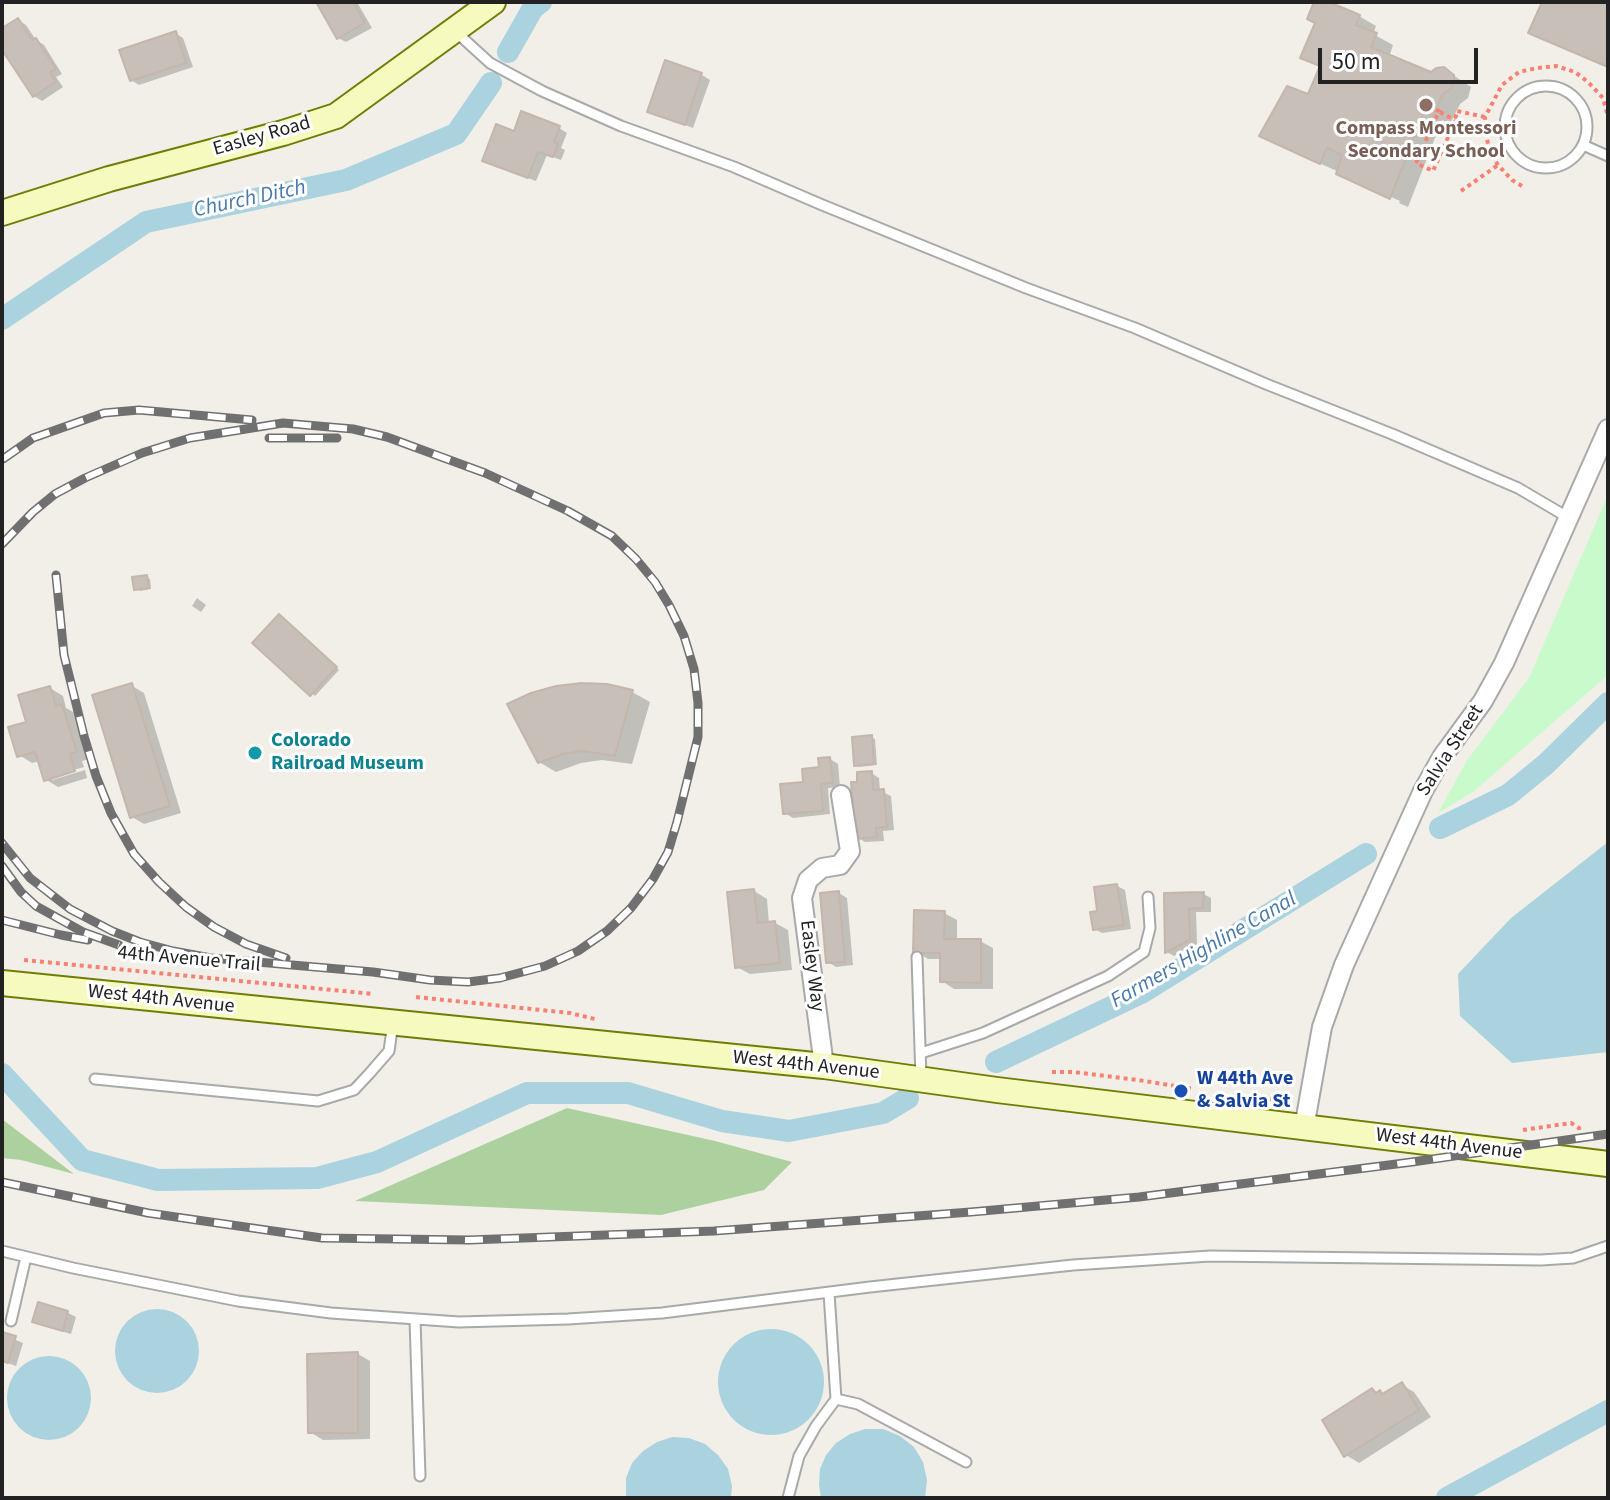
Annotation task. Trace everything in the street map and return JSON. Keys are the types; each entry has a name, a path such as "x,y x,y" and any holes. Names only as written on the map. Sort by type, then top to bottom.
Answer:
{"street":[{"name":"Easley Road","path":"2,213 109,179 336,116 493,2"},
{"name":"Salvia Street","path":"1304,1128 1322,1027 1344,965 1423,791 1442,757 1496,680 1608,429"},
{"name":"Easley Way","path":"824,1066 802,898 808,880 822,868 840,865 850,851 841,795"},
{"name":"West 44th Avenue","path":"2,983 824,1066 1608,1164"}],"lane":[{"path":"454,30 490,63 555,97 621,126 734,167 1026,288 1135,328 1518,488 1569,518"},
{"path":"1549,86 1565,90 1577,100 1584,112 1587,125 1583,145 1564,165 1550,169 1530,165 1517,157 1506,140 1507,112 1517,97 1531,89 1549,86"},
{"path":"1583,145 1608,156"},
{"path":"921,1053 983,1033 1108,976 1144,952 1150,928 1148,897"},
{"path":"917,957 923,1080"},
{"path":"95,1079 318,1101 354,1090 389,1051 393,1023"},
{"path":"2,1251 238,1301 331,1313 459,1322 662,1313 1073,1265 1210,1256 1550,1260 1573,1258 1608,1246"},
{"path":"11,1321 26,1257"},
{"path":"788,1498 799,1456 836,1399 829,1293"},
{"path":"415,1319 420,1476"},
{"path":"836,1399 858,1404 966,1462"}],"path":[{"path":"1522,186 1512,180 1490,152 1485,117 1502,85 1519,72 1556,66 1575,72 1603,98 1608,118 1608,139"},
{"path":"1455,120 1437,110 1416,163 1433,171 1455,120 1457,111 1485,117"},
{"path":"1461,191 1498,165"},
{"name":"44th Avenue Trail","path":"17,960 374,994"}],"green space":[{"path":"1608,495 1608,675 1473,792 1438,813 1466,762 1529,678"},
{"path":"567,1108 715,1141 792,1162 764,1190 661,1215 355,1201"},
{"path":"2,1119 74,1174 2,1158"}],"water":[{"path":"1608,842 1608,1052 1512,1063 1460,1016 1458,974 1511,918"},
{"path":"157,1309 173,1312 187,1321 196,1335 199,1351 196,1367 187,1381 173,1390 157,1393 141,1390 127,1381 118,1367 115,1351 118,1335 127,1321 141,1312"},
{"path":"771,1329 791,1333 808,1345 820,1362 824,1382 820,1402 808,1419 791,1431 771,1435 751,1431 734,1419 722,1402 718,1382 722,1362 734,1345 751,1333"},
{"path":"49,1356 72,1363 84,1375 91,1398 84,1421 72,1433 49,1440 26,1433 14,1421 7,1398 14,1375 26,1363"},
{"path":"865,1429 883,1429 900,1436 914,1447 923,1462 927,1480 925,1498 821,1498 820,1469 826,1455 836,1443"},
{"path":"672,1437 689,1438 705,1444 718,1455 728,1469 731,1498 626,1498 626,1478 632,1463 643,1451"}],"building":[{"path":"316,2 353,2 365,23 337,39"},
{"path":"1314,2 1329,2 1360,15 1356,25 1377,33 1371,47 1431,72 1444,67 1454,75 1451,89 1443,94 1433,116 1424,112 1390,199 1336,174 1342,155 1327,148 1320,164 1259,136 1287,86 1308,94 1320,66 1300,58 1315,23 1307,19"},
{"path":"1542,2 1608,2 1608,67 1528,33"},
{"path":"18,18 32,40 36,38 56,69 50,72 56,82 33,97 2,50 2,28"},
{"path":"176,31 186,63 130,81 119,50"},
{"path":"665,60 702,73 685,125 647,112"},
{"path":"521,111 560,126 553,157 538,152 528,178 482,161 496,124 514,131"},
{"path":"147,575 149,588 134,590 132,577"},
{"path":"279,614 337,667 310,696 252,643"},
{"path":"132,683 170,806 130,818 92,695"},
{"path":"607,684 633,690 615,756 583,751 538,763 507,704 556,686"},
{"path":"50,686 56,706 62,704 77,752 70,754 75,771 44,781 35,752 17,757 8,727 26,722 18,695"},
{"path":"872,735 874,764 854,766 852,737"},
{"path":"830,757 833,783 821,784 823,811 783,814 780,784 803,782 802,769 819,767 818,758"},
{"path":"872,771 873,790 884,789 887,827 876,828 877,837 855,839 851,782 857,782 857,772"},
{"path":"1117,884 1124,925 1093,930 1090,912 1097,911 1094,887"},
{"path":"754,889 758,923 775,921 780,963 735,968 727,892"},
{"path":"839,891 845,962 826,963 820,893"},
{"path":"1204,892 1203,908 1189,909 1190,940 1165,953 1164,893"},
{"path":"914,910 945,911 944,939 981,939 981,983 940,982 940,953 913,953"},
{"path":"38,1302 68,1311 63,1331 32,1322"},
{"path":"2,1332 16,1336 8,1363 2,1361"},
{"path":"358,1352 358,1433 308,1433 307,1354"},
{"path":"1402,1382 1419,1410 1344,1457 1322,1420 1372,1388 1376,1393 1380,1390 1382,1394"}],"waterway":[{"name":"Church Ditch","path":"508,52 533,8 541,2"},
{"name":"Church Ditch","path":"2,319 146,222 346,180 456,134 491,83"},
{"name":"Farmers Highline Canal","path":"1440,828 1508,795 1546,764 1608,703"},
{"name":"Farmers Highline Canal","path":"996,1062 1143,992 1366,854"},
{"name":"Farmers Highline Canal","path":"2,1074 82,1160 158,1180 317,1178 377,1162 527,1093 628,1093 722,1121 789,1131 883,1113 908,1098"},
{"path":"1447,1498 1608,1411"}],"railway":[{"path":"3,459 33,438 104,413 139,410 252,420"},
{"path":"2,544 55,494 142,453 190,438 283,423 353,429 387,437 485,473 568,511 612,536 636,559 669,605 684,636 694,669 698,703 698,737 677,822 668,852 653,879 631,908 607,931 578,951 545,966 500,978 468,982 430,980 211,958 173,951 112,931 70,909 30,878 2,843"},
{"path":"269,438 337,438"},
{"path":"56,575 64,655 84,736 111,813 134,854 186,907 214,927 246,944 286,958"},
{"path":"2,866 36,906 83,932 119,945"},
{"path":"2,920 88,940"},
{"path":"2,1182 148,1213 322,1238 469,1240 714,1231 1139,1197 1608,1134"}],"place":[{"name":"Compass Montessori Secondary School","path":"1426,105"},
{"name":"Colorado Railroad Museum","path":"255,753"},
{"name":"W 44th Ave & Salvia St","path":"1181,1091"}]}
